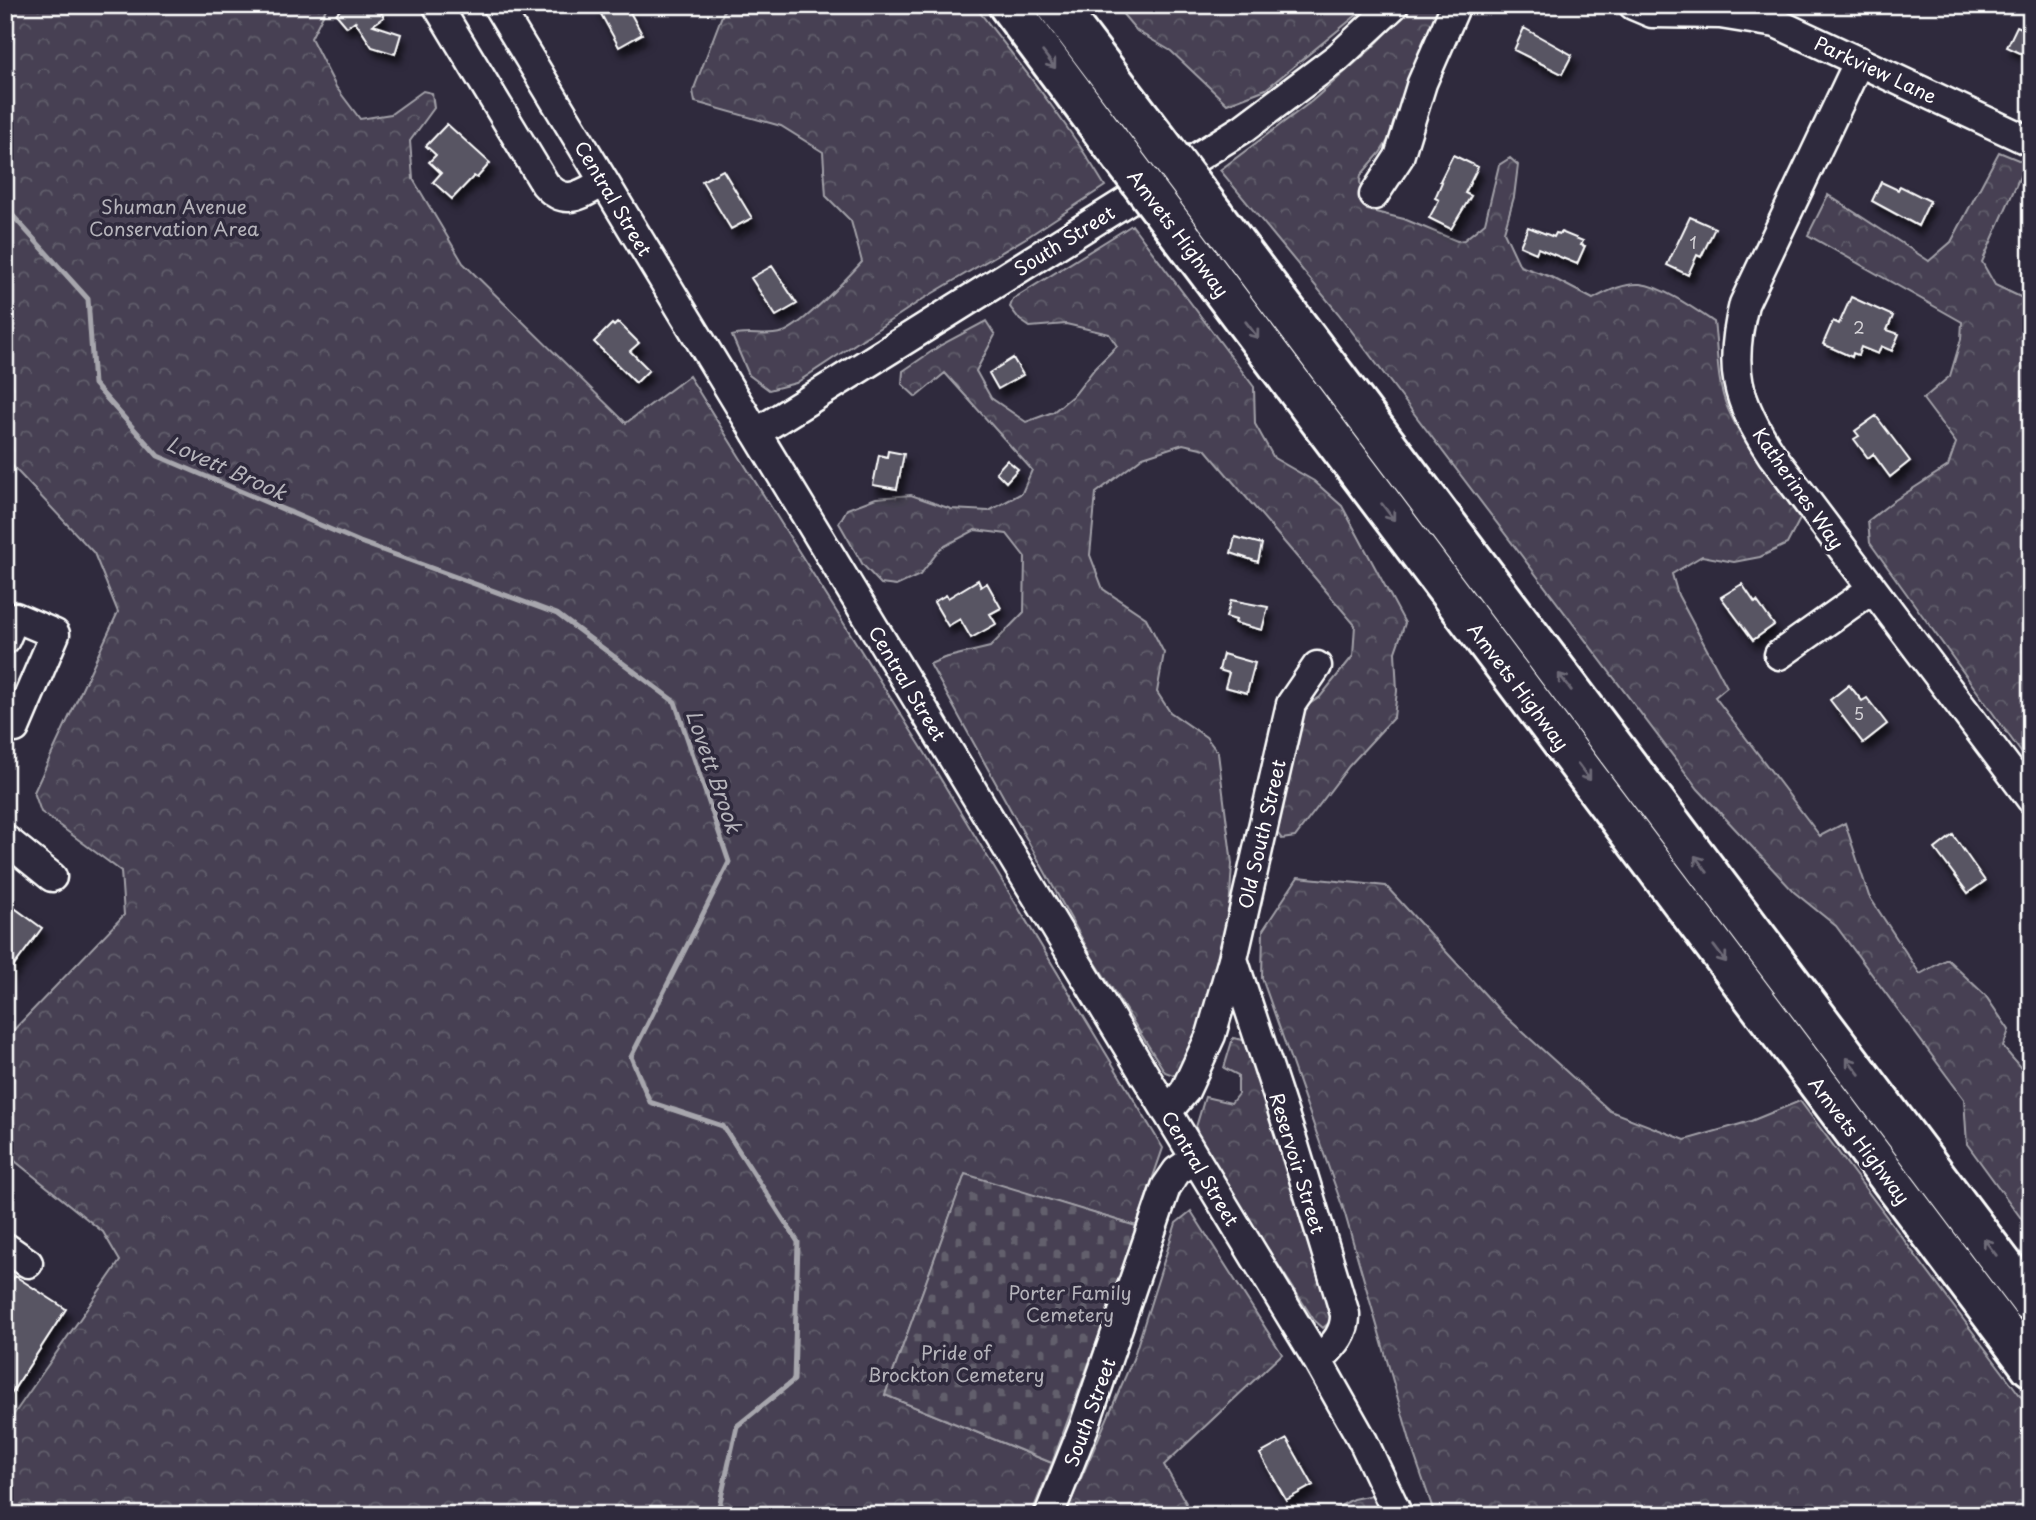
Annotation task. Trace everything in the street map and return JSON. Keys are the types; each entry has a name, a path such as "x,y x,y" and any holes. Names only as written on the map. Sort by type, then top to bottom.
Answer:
{"highway":[{"name":"Amvets Highway","path":"1008,5 2031,1367"},
{"name":"Amvets Highway","path":"1056,5 2031,1302"}],"street":[{"path":"437,5 552,192 567,198 604,182"},
{"name":"Central Street","path":"497,5 1318,1361 1363,1441 1398,1515"},
{"name":"South Street","path":"756,433 1244,128 1337,58 1394,5"},
{"path":"1374,195 1399,158 1422,83 1456,5"},
{"name":"Parkview Lane","path":"1633,5 1653,13 1720,15 1776,23 2031,142"},
{"name":"Katherines Way","path":"1859,61 1744,304 1737,331 1737,379 1743,403 1756,431 2031,799"},
{"path":"1779,655 1872,589"},
{"path":"5,640 15,617 55,634 15,728 5,724"},
{"name":"Old South Street","path":"1211,1035 1233,959 1292,704 1317,666"},
{"path":"5,839 52,877"},
{"name":"Reservoir Street","path":"1233,959 1345,1314 1342,1333 1318,1361"},
{"path":"1167,1111 1185,1091 1211,1035 1225,1027 1237,1026 1253,1034 1261,1045"},
{"name":"South Street","path":"1049,1515 1087,1418 1166,1187 1177,1171 1195,1159"}],"green space":[{"name":"Shuman Avenue Conservation Area","path":"5,5 328,5 311,38 336,87 360,119 391,114 423,91 432,93 434,108 410,141 413,179 463,263 626,423 689,376 925,753 1163,1148 1136,1226 965,1175 885,1395 1052,1463 1031,1515 5,1515 5,1427 120,1261 103,1232 5,1153 5,1039 124,915 121,871 41,812 34,792 118,612 94,553 5,458"},
{"path":"726,5 974,5 1059,116 1105,186 1029,236 923,299 796,383 769,390 749,375 732,336 774,334 788,330 822,302 862,262 851,221 826,196 823,152 781,126 695,102 693,91"},
{"path":"1115,5 1369,5 1266,89 1227,104 1171,51 1137,31"},
{"path":"1414,5 1442,5 1397,126 1380,153 1361,175 1360,182 1367,210 1404,219 1457,241 1464,240 1485,223 1499,165 1510,158 1518,165 1514,197 1504,232 1520,266 1551,277 1593,299 1622,286 1649,286 1678,299 1714,322 1719,377 1728,409 1752,452 1800,519 1787,544 1760,557 1734,562 1702,556 1672,574 1678,595 1727,687 1715,697 1820,836 1845,823 1869,896 1920,974 1947,959 1985,995 2009,1030 2003,1047 2031,1080 2031,1232 1967,1144 1964,1099 1836,926 1794,892 1698,789 1338,313 1220,170 1312,101 1371,49"},
{"path":"1999,152 2026,163 1982,262 1995,285 2031,302 2031,766 1870,543 1868,521 1948,466 1956,443 1923,399 1950,376 1961,339 1962,322 1808,235 1828,195 1929,261 1951,242"},
{"path":"1132,225 1254,387 1255,424 1274,458 1314,481 1342,506 1405,623 1395,652 1397,691 1394,717 1349,766 1295,837 1282,839 1275,830 1296,713 1320,697 1353,656 1355,625 1205,449 1183,444 1143,457 1096,493 1090,555 1103,589 1146,618 1164,653 1157,692 1170,712 1206,737 1218,753 1232,864 1228,927 1197,1037 1181,1075 1176,1076 1165,1072 1092,957 930,664 990,647 1024,612 1025,557 1007,534 975,530 941,548 920,575 896,586 881,584 863,565 839,523 847,509 876,498 911,495 951,509 989,511 1022,493 1032,470 945,373 916,397 902,384 903,371 941,345 986,321 995,335 976,371 991,398 1026,422 1053,412 1075,394 1117,346 1109,334 1066,324 1030,327 1020,320 1010,307 1013,299"},
{"path":"1298,877 1386,886 1503,1014 1610,1111 1685,1140 1751,1121 1800,1101 2031,1410 2031,1515 1435,1515 1413,1451 1345,1214 1262,978 1263,930"},
{"path":"1233,1038 1243,1040 1251,1050 1333,1313 1331,1321 1323,1328 1314,1320 1201,1146 1196,1127 1205,1097 1231,1103 1238,1094 1238,1075 1224,1068"},
{"name":"Pride of Brockton Cemetery","path":"965,1174 1136,1226 1113,1298 1052,1463 885,1395"},
{"path":"1191,1211 1282,1354 1164,1465 1193,1515 1065,1515 1133,1359 1176,1223"},
{"path":"1372,1495 1377,1498 1383,1515 1324,1515 1353,1499"}],"building":[{"path":"345,5 380,5 377,7 384,17 373,25 401,34 395,54 372,47 355,21 347,27 336,14"},
{"path":"596,5 626,5 642,34 619,47"},
{"path":"2017,26 2031,32 2031,58 2007,47"},
{"path":"1524,28 1572,55 1562,74 1514,50"},
{"path":"447,124 490,163 452,199 433,182 441,173 429,162 436,155 426,146"},
{"path":"1453,155 1478,167 1465,193 1471,196 1451,229 1429,218 1439,200 1435,198 1442,182 1440,181"},
{"path":"723,170 752,218 731,229 702,181"},
{"path":"1881,182 1898,190 1900,186 1930,201 1918,226 1872,201"},
{"path":"1690,217 1715,228 1701,257 1697,255 1688,275 1667,265"},
{"path":"1528,227 1554,237 1561,232 1583,241 1581,245 1585,246 1577,264 1538,248 1536,253 1520,246"},
{"path":"772,266 797,304 776,316 751,278"},
{"path":"1851,297 1893,316 1887,330 1899,334 1892,351 1881,346 1878,354 1861,347 1858,355 1853,353 1852,357 1823,344 1833,321 1839,324"},
{"path":"618,322 639,343 630,351 649,370 636,383 594,342 612,324 614,326"},
{"path":"1013,358 1023,375 998,389 989,373"},
{"path":"1876,416 1910,461 1890,477 1873,454 1868,458 1854,439 1859,436 1855,431"},
{"path":"888,451 904,454 897,489 873,485 879,455 887,457"},
{"path":"1007,460 1018,469 1006,482 996,472"},
{"path":"1235,537 1262,544 1258,562 1231,553"},
{"path":"978,580 981,587 987,583 1001,608 990,614 996,624 971,638 960,619 948,626 934,602 946,595 948,598"},
{"path":"1742,584 1774,625 1753,640 1721,597"},
{"path":"1231,600 1268,607 1262,630 1235,623 1236,620 1226,617"},
{"path":"1223,654 1255,663 1247,693 1225,687 1229,673 1219,670"},
{"path":"1849,685 1862,701 1867,698 1887,724 1863,743 1830,700"},
{"path":"1953,835 1985,881 1968,893 1935,849"},
{"path":"5,901 42,928 5,978"},
{"path":"15,1276 66,1309 5,1403 5,1292"},
{"path":"1287,1439 1313,1485 1286,1500 1260,1454"}],"waterway":[{"name":"Lovett Brook","path":"5,207 88,299 94,384 158,456 360,542 557,614 675,702 729,862 631,1057 650,1102 723,1126 798,1242 794,1380 737,1426 719,1507 723,1515"}],"park label":[{"name":"Porter Family Cemetery","path":"1070,1303"}]}
